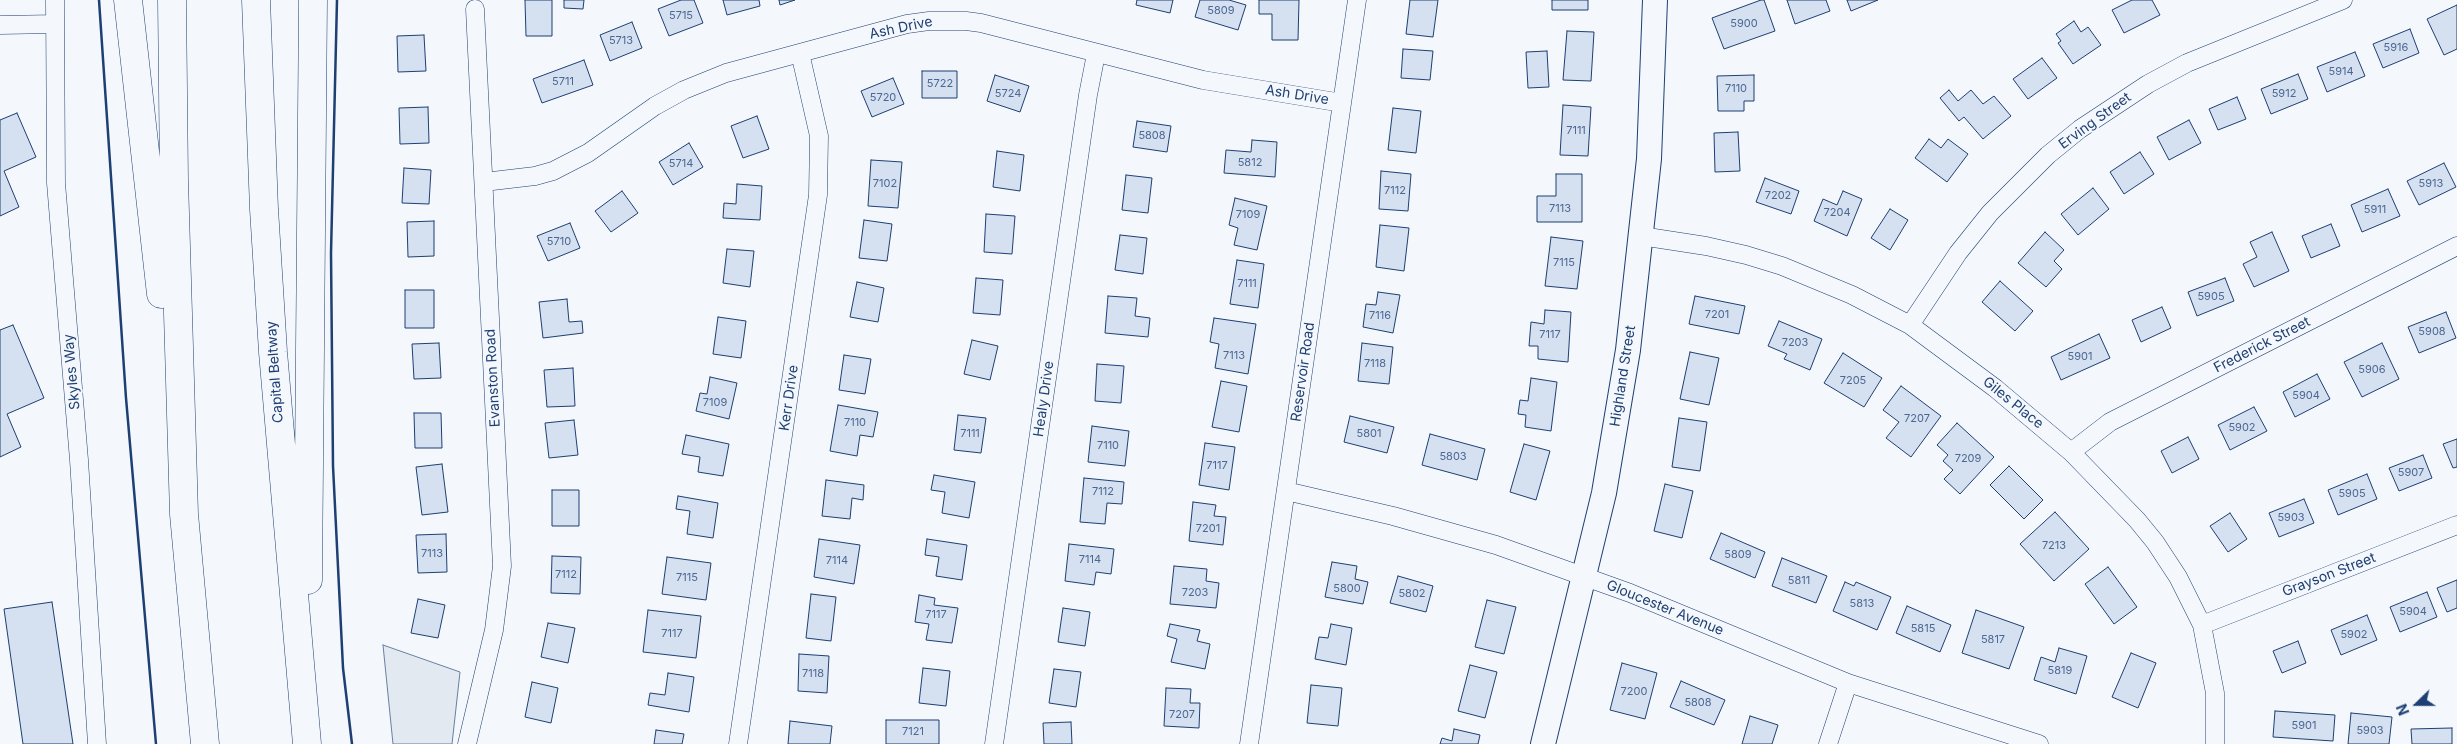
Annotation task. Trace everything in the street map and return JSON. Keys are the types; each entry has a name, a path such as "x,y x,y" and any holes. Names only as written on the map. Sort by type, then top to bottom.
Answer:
{"highway":[{"path":"128,0 175,404 204,744"},
{"path":"172,0 174,180 184,514"},
{"name":"Capital Beltway","path":"256,0 264,209 273,352 308,744"},
{"path":"308,744 308,388 314,0"}],"street":[{"name":"Skyles Way","path":"55,0 56,183 79,460 98,744"},
{"name":"Reservoir Road","path":"1249,744 1357,0"},
{"name":"Highland Street","path":"1543,744 1604,494 1619,410 1628,350 1650,150 1655,0"},
{"name":"Erving Street","path":"1910,325 1958,253 1990,213 2048,155 2080,129 2148,84 2187,63 2343,0"},
{"name":"Evanston Road","path":"467,744 494,630 502,566 475,9"},
{"name":"Ash Drive","path":"484,182 535,176 553,171 577,160 627,124 684,90 726,73 907,24 947,20 981,23 1203,80 1342,103"},
{"path":"0,25 55,24"},
{"name":"Kerr Drive","path":"738,744 818,195 819,136 800,53"},
{"name":"Healy Drive","path":"994,744 1088,95 1096,54"},
{"name":"Giles Place","path":"1641,236 1706,246 1782,266 1852,296 1910,325 1995,388 2071,452 2155,542 2178,577 2202,626 2215,692 2215,744"},
{"name":"Frederick Street","path":"2071,452 2110,422 2457,246"},
{"name":"Gloucester Avenue","path":"1286,491 1393,516 1486,542 1630,593 1848,683 2039,744"},
{"name":"Grayson Street","path":"2202,626 2457,525"},
{"path":"1828,744 1848,683"}],"shaded area":[{"path":"383,645 460,672 452,744 393,744"}],"building":[{"path":"525,0 552,0 552,36 526,36"},
{"path":"564,0 584,0 583,9 564,8"},
{"path":"681,0 694,0 703,23 669,36 658,9"},
{"path":"723,0 759,0 760,6 727,15"},
{"path":"779,0 795,0 780,5"},
{"path":"1137,0 1173,0 1170,13 1136,5"},
{"path":"1200,0 1229,0 1246,5 1238,30 1195,17"},
{"path":"1259,0 1299,0 1298,40 1272,40 1272,14 1259,14"},
{"path":"1410,0 1438,0 1433,37 1406,34"},
{"path":"1552,0 1588,0 1588,10 1552,10"},
{"path":"1764,0 1775,31 1724,49 1712,18"},
{"path":"1787,0 1826,0 1830,11 1795,24"},
{"path":"1847,0 1878,0 1851,11"},
{"path":"2132,0 2152,0 2160,15 2124,33 2112,10"},
{"path":"2457,5 2457,49 2444,55 2427,19"},
{"path":"2074,21 2081,32 2088,27 2101,45 2073,64 2058,43 2061,41 2056,34"},
{"path":"632,22 642,48 610,61 600,35"},
{"path":"2410,29 2419,53 2383,68 2373,44"},
{"path":"1567,31 1594,32 1591,81 1563,80"},
{"path":"424,35 426,71 398,72 397,36"},
{"path":"1403,49 1433,51 1430,80 1401,78"},
{"path":"1547,51 1549,87 1528,88 1526,52"},
{"path":"2355,52 2365,76 2327,92 2317,67"},
{"path":"2042,58 2057,78 2028,99 2013,79"},
{"path":"584,60 593,85 542,103 533,79"},
{"path":"922,71 957,71 957,98 922,98"},
{"path":"2298,74 2308,99 2271,114 2261,89"},
{"path":"995,75 1029,86 1020,112 987,101"},
{"path":"1754,75 1754,101 1744,101 1744,111 1718,111 1717,76"},
{"path":"893,78 904,104 872,117 861,91"},
{"path":"1949,90 1958,101 1971,90 1983,104 1994,96 2011,116 1983,139 1964,117 1959,121 1940,98"},
{"path":"2237,97 2246,119 2218,130 2209,109"},
{"path":"1563,105 1591,107 1588,156 1560,155"},
{"path":"428,107 429,143 400,144 399,108"},
{"path":"1393,108 1421,111 1416,153 1388,150"},
{"path":"17,113 36,157 4,171 19,207 0,216 0,120"},
{"path":"757,116 769,149 743,158 731,126"},
{"path":"2189,120 2201,143 2169,160 2157,137"},
{"path":"1137,121 1171,126 1167,152 1133,147"},
{"path":"1738,132 1740,171 1715,172 1714,133"},
{"path":"1929,139 1941,148 1948,139 1968,154 1947,182 1915,158"},
{"path":"1252,140 1277,142 1275,177 1224,173 1226,150 1251,152"},
{"path":"689,143 703,167 673,185 659,162"},
{"path":"997,151 1024,155 1020,191 993,187"},
{"path":"2140,152 2154,174 2124,194 2110,172"},
{"path":"871,160 902,162 898,208 868,206"},
{"path":"2444,163 2456,187 2419,205 2407,181"},
{"path":"404,168 431,170 429,204 402,203"},
{"path":"1381,171 1411,174 1408,211 1379,209"},
{"path":"1556,174 1582,174 1582,222 1537,222 1537,196 1556,196"},
{"path":"1126,175 1152,178 1148,213 1122,210"},
{"path":"1765,178 1799,191 1791,214 1756,202"},
{"path":"737,184 762,186 760,220 723,218 724,203 736,204"},
{"path":"2093,188 2109,209 2078,235 2061,214"},
{"path":"2388,189 2400,216 2362,232 2351,205"},
{"path":"622,191 638,213 611,232 595,211"},
{"path":"1843,191 1862,199 1847,236 1814,221 1823,199 1837,205"},
{"path":"1235,198 1267,206 1257,250 1234,245 1238,228 1229,225"},
{"path":"1890,209 1908,220 1890,250 1871,238"},
{"path":"986,214 1015,216 1012,254 984,252"},
{"path":"864,220 892,224 887,261 859,258"},
{"path":"434,221 434,256 408,257 407,222"},
{"path":"570,223 580,248 548,261 537,236"},
{"path":"2331,224 2340,246 2311,258 2302,236"},
{"path":"1380,225 1409,228 1404,271 1376,267"},
{"path":"2045,232 2064,250 2054,261 2062,269 2046,287 2018,263"},
{"path":"2272,232 2289,271 2254,287 2243,264 2257,257 2250,242"},
{"path":"1120,235 1147,238 1143,274 1115,270"},
{"path":"1551,237 1583,241 1577,289 1545,286"},
{"path":"727,249 754,251 750,287 723,283"},
{"path":"1237,260 1264,264 1258,308 1230,304"},
{"path":"976,278 1003,280 1000,315 973,313"},
{"path":"2225,278 2234,301 2197,316 2188,292"},
{"path":"2000,281 2033,311 2015,331 1982,302"},
{"path":"857,282 884,288 878,322 850,317"},
{"path":"405,290 434,290 434,328 405,328"},
{"path":"1378,292 1400,295 1393,333 1363,327 1366,304 1376,305"},
{"path":"1108,296 1137,298 1135,316 1150,318 1148,337 1105,333"},
{"path":"1695,296 1745,306 1739,334 1689,324"},
{"path":"567,299 569,322 582,321 583,333 543,338 539,302"},
{"path":"2162,307 2171,328 2141,342 2132,320"},
{"path":"1545,310 1571,312 1568,362 1538,359 1538,346 1529,346 1531,322 1544,324"},
{"path":"2446,312 2456,338 2419,353 2408,327"},
{"path":"718,317 746,321 741,358 713,354"},
{"path":"1214,318 1256,324 1248,374 1215,368 1219,344 1210,342"},
{"path":"1779,321 1822,339 1810,370 1784,359 1787,354 1768,346"},
{"path":"13,325 44,398 7,414 21,447 0,457 0,330"},
{"path":"2099,334 2110,358 2061,380 2051,357"},
{"path":"972,340 998,346 990,380 964,374"},
{"path":"439,343 441,378 414,379 412,344"},
{"path":"1362,343 1393,347 1389,384 1358,381"},
{"path":"2382,343 2399,379 2362,397 2344,362"},
{"path":"1690,352 1719,358 1709,405 1680,399"},
{"path":"1843,353 1882,378 1864,407 1824,383"},
{"path":"844,355 871,359 865,394 839,390"},
{"path":"1097,364 1124,366 1121,403 1095,401"},
{"path":"573,368 575,406 547,407 544,370"},
{"path":"2317,374 2330,399 2295,417 2283,392"},
{"path":"710,377 737,383 729,419 696,411 700,393 707,394"},
{"path":"1531,378 1557,382 1551,431 1525,427 1526,415 1518,414 1520,400 1528,401"},
{"path":"1221,381 1247,386 1239,432 1212,427"},
{"path":"1901,386 1941,416 1911,457 1886,438 1899,422 1883,410"},
{"path":"838,405 878,412 873,437 860,435 857,456 830,451"},
{"path":"2254,407 2267,431 2230,450 2218,425"},
{"path":"414,413 441,413 442,448 415,448"},
{"path":"958,415 986,418 981,453 954,450"},
{"path":"1350,416 1394,427 1387,453 1344,442"},
{"path":"1679,418 1707,422 1700,471 1672,467"},
{"path":"574,420 578,455 549,458 545,423"},
{"path":"1957,423 1994,457 1960,494 1944,479 1953,470 1943,461 1948,455 1937,445"},
{"path":"1092,426 1129,431 1125,466 1088,462"},
{"path":"1430,434 1485,449 1477,480 1422,465"},
{"path":"686,435 729,444 723,476 698,472 700,457 682,454"},
{"path":"2188,437 2199,459 2172,473 2161,451"},
{"path":"2457,439 2457,467 2453,468 2443,444"},
{"path":"1205,443 1235,447 1229,490 1199,485"},
{"path":"1524,444 1550,451 1536,500 1510,492"},
{"path":"2423,455 2432,478 2399,491 2389,468"},
{"path":"442,464 448,512 422,515 416,467"},
{"path":"2009,466 2043,500 2024,519 1990,485"},
{"path":"2367,474 2377,499 2338,515 2328,490"},
{"path":"934,475 975,482 969,518 942,513 945,492 931,490"},
{"path":"1084,478 1124,482 1122,504 1107,503 1105,524 1080,522"},
{"path":"826,480 864,485 863,500 852,498 850,519 822,516"},
{"path":"1665,484 1693,491 1682,538 1654,531"},
{"path":"552,490 579,490 579,526 552,526"},
{"path":"678,496 718,503 713,538 687,534 690,511 676,509"},
{"path":"2304,499 2314,523 2279,537 2269,513"},
{"path":"1193,502 1216,505 1214,516 1226,517 1223,545 1189,541"},
{"path":"2055,512 2089,549 2054,581 2020,544"},
{"path":"2230,513 2247,539 2228,552 2210,526"},
{"path":"1721,533 1765,552 1755,578 1710,559"},
{"path":"446,534 447,572 418,573 416,535"},
{"path":"819,539 860,545 854,584 814,577"},
{"path":"927,539 967,545 962,580 936,576 939,557 925,555"},
{"path":"1069,544 1114,549 1111,574 1096,572 1094,585 1065,581"},
{"path":"552,556 581,557 580,594 551,593"},
{"path":"667,557 711,563 706,600 662,594"},
{"path":"1782,558 1827,576 1816,603 1772,586"},
{"path":"1332,562 1357,566 1355,579 1368,582 1363,604 1325,597"},
{"path":"1174,566 1207,569 1206,581 1219,583 1216,608 1170,604"},
{"path":"2108,567 2137,607 2114,624 2085,584"},
{"path":"1398,576 1433,586 1426,612 1390,603"},
{"path":"2457,580 2457,608 2447,612 2437,588"},
{"path":"1845,582 1854,586 1856,582 1891,597 1877,630 1833,611"},
{"path":"2427,592 2437,617 2400,632 2390,607"},
{"path":"811,594 836,597 831,641 806,638"},
{"path":"919,595 935,598 934,605 958,608 952,643 926,640 929,624 915,622"},
{"path":"418,599 445,605 438,638 411,633"},
{"path":"1487,600 1516,607 1504,654 1475,647"},
{"path":"52,602 73,744 23,744 4,609"},
{"path":"1907,606 1951,625 1940,652 1896,633"},
{"path":"1063,608 1090,612 1085,646 1058,642"},
{"path":"648,610 701,616 696,658 643,652"},
{"path":"1976,610 2024,627 2009,669 1962,653"},
{"path":"2367,615 2377,640 2341,655 2331,630"},
{"path":"548,623 575,628 568,663 541,657"},
{"path":"1170,624 1200,630 1197,641 1210,644 1205,669 1171,662 1177,639 1167,636"},
{"path":"1331,624 1352,628 1346,665 1315,659 1319,637 1328,638"},
{"path":"2298,641 2306,663 2282,673 2273,651"},
{"path":"2059,648 2087,656 2076,694 2034,680 2041,657 2055,662"},
{"path":"2131,653 2156,663 2138,708 2112,697"},
{"path":"799,654 829,656 827,693 798,691"},
{"path":"1622,663 1657,673 1645,719 1610,710"},
{"path":"1470,665 1497,672 1485,718 1458,711"},
{"path":"923,668 950,671 946,706 919,703"},
{"path":"1054,669 1081,672 1076,707 1049,703"},
{"path":"668,673 694,677 689,712 648,705 650,693 665,695"},
{"path":"1681,681 1725,700 1714,725 1670,707"},
{"path":"532,682 558,688 551,723 525,717"},
{"path":"1311,685 1342,688 1338,726 1307,723"},
{"path":"1166,688 1191,689 1190,703 1200,703 1199,728 1164,726"},
{"path":"2275,711 2335,715 2333,741 2273,737"},
{"path":"2351,713 2392,717 2389,744 2348,744"},
{"path":"1750,716 1778,725 1772,744 1742,744"},
{"path":"886,720 939,720 939,744 886,744"},
{"path":"790,721 832,726 830,744 788,744"},
{"path":"1071,722 1072,744 1044,744 1043,723"},
{"path":"2452,728 2452,744 2412,744 2411,729"},
{"path":"1454,729 1480,735 1478,744 1440,744 1442,738 1452,741"},
{"path":"656,730 684,734 682,744 654,744"}],"wall":[{"path":"99,0 126,398 156,744"},
{"path":"337,0 331,253 333,466 343,668 352,744"}]}
